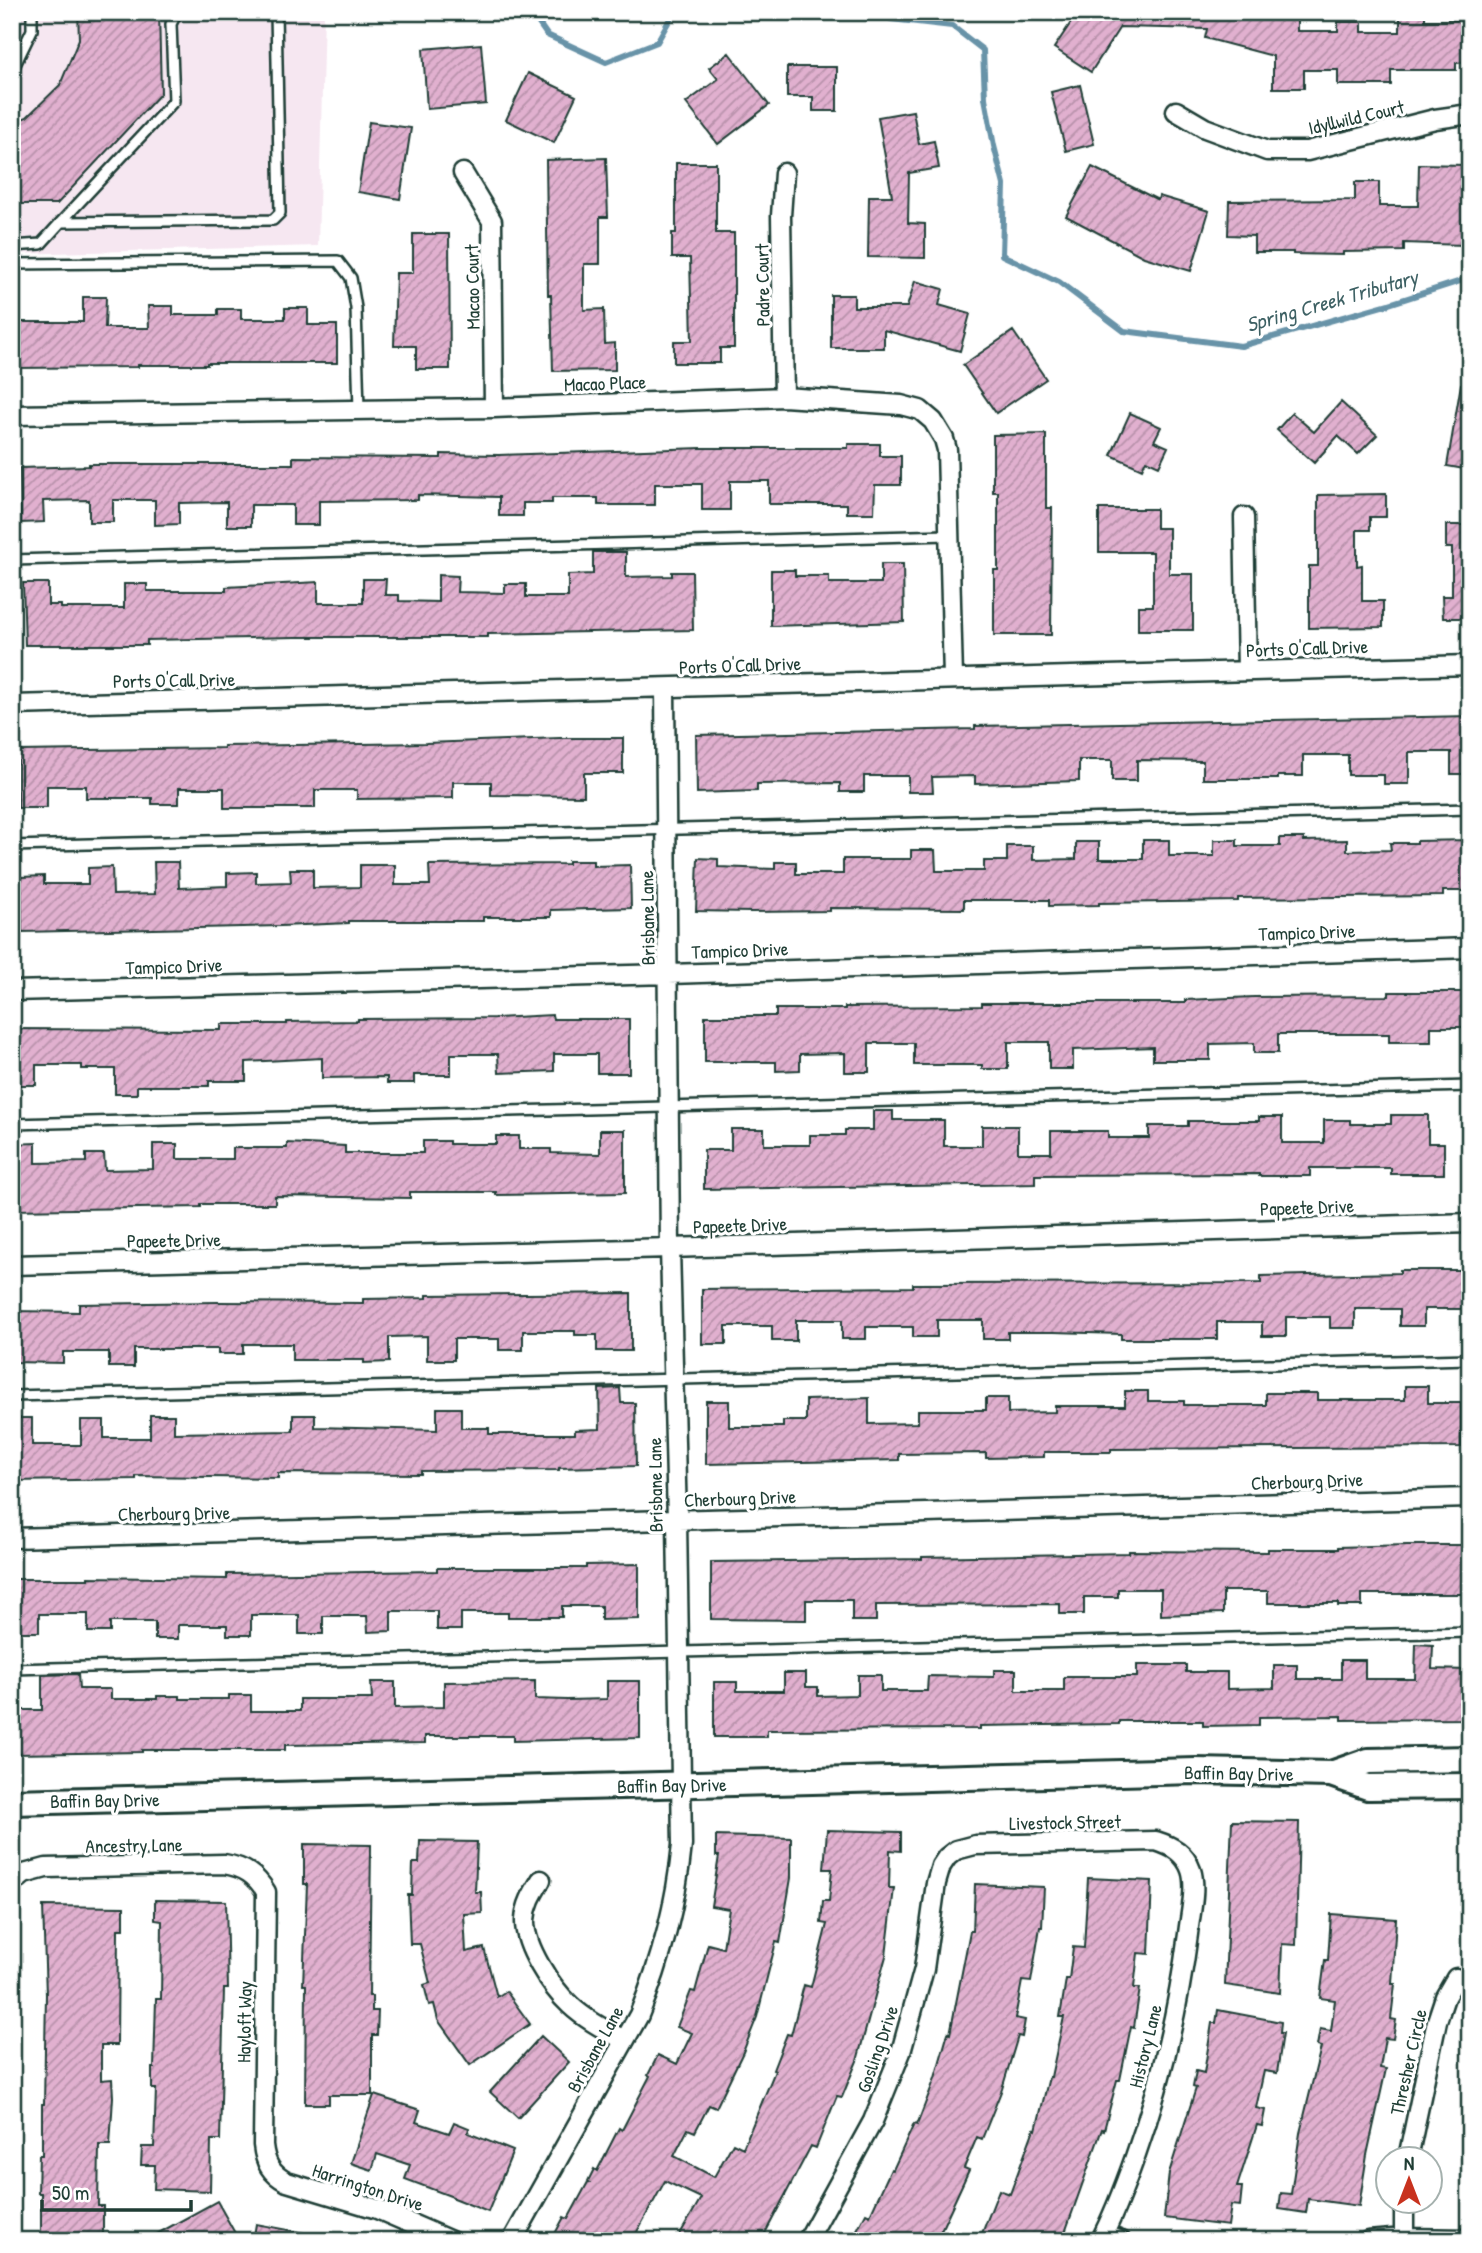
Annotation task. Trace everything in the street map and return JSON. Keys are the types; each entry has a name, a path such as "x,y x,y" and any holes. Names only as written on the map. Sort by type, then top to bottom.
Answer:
{"street":[{"name":"Idyllwild Court","path":"1176,111 1205,128 1268,151 1307,151 1435,119 1470,114"},
{"name":"Macao Court","path":"463,173 492,221 495,408"},
{"name":"Padre Court","path":"784,173 781,216 784,397"},
{"name":"Macao Place","path":"12,415 495,408 784,397 901,405 920,411 933,421 947,450 953,678"},
{"path":"1244,517 1247,671"},
{"name":"Ports O'Call Drive","path":"12,705 1470,665"},
{"name":"Brisbane Lane","path":"512,2241 639,2015 667,1937 677,1891 681,1845 681,1785 670,1248 664,689"},
{"name":"Tampico Drive","path":"12,991 669,974 1470,948"},
{"name":"Papeete Drive","path":"12,1265 1470,1223"},
{"name":"Cherbourg Drive","path":"12,1538 1470,1498"},
{"name":"Baffin Bay Drive","path":"1331,1774 1368,1761 1470,1759"},
{"name":"Baffin Bay Drive","path":"12,1802 1196,1771 1331,1774 1368,1787 1470,1786"},
{"name":"Livestock Street","path":"947,1857 956,1850 975,1845 1156,1841 1182,1854"},
{"name":"History Lane","path":"1102,2237 1148,2120 1181,1989 1193,1884 1192,1872 1182,1854"},
{"name":"Gosling Drive","path":"807,2241 873,2121 901,2052 924,1969 938,1874 947,1857"},
{"name":"Ancestry Lane","path":"14,1882 35,1870 46,1868 210,1864 235,1866 253,1874"},
{"name":"Hayloft Way","path":"253,1874 266,1892 263,2145 267,2164 272,2172"},
{"path":"541,1880 530,1897 525,1921 528,1938 544,1973 569,2004 598,2026 624,2040"},
{"name":"Thresher Circle","path":"1411,2144 1437,2021 1445,1997 1456,1978"},
{"name":"Harrington Drive","path":"272,2172 287,2182 377,2208 451,2241"},
{"path":"1404,2214 1404,2238"},
{"path":"1102,2237 1121,2241"},
{"path":"1368,2241 1404,2238 1470,2239"}],"lane":[{"path":"12,71 32,30 32,12"},
{"path":"12,246 41,244 174,101 171,24 177,12"},
{"path":"61,222 273,220 280,213 276,12"},
{"path":"12,264 338,261 351,278 356,308 359,410"},
{"path":"12,560 949,535"},
{"path":"12,846 1470,808"},
{"path":"12,1124 1470,1086"},
{"path":"12,1395 1470,1359"},
{"path":"12,1669 1470,1632"}],"shaded area":[{"path":"12,12 324,12 318,246 12,254"}],"building":[{"path":"78,12 159,12 161,93 57,204 12,204 12,123 27,117 60,85 79,39"},
{"path":"1078,12 1297,12 1297,31 1338,31 1338,22 1362,22 1362,32 1400,32 1400,14 1425,14 1425,20 1470,20 1470,62 1456,63 1456,70 1391,70 1391,85 1338,85 1338,70 1304,70 1304,88 1273,88 1273,56 1205,38 1207,29 1120,27 1091,72 1054,48"},
{"path":"481,44 486,104 427,109 423,49"},
{"path":"729,53 769,105 718,144 686,103 718,79 709,68"},
{"path":"787,67 837,67 837,111 813,111 813,97 787,97"},
{"path":"528,73 576,96 554,143 506,120"},
{"path":"1080,85 1094,144 1066,151 1051,92"},
{"path":"913,111 919,144 934,141 939,168 909,173 908,223 925,224 925,258 868,257 869,196 892,196 878,117"},
{"path":"369,122 411,128 400,199 358,192"},
{"path":"606,158 608,217 600,217 600,264 584,264 584,310 604,309 605,344 615,343 615,370 553,371 551,295 548,295 546,160"},
{"path":"676,163 716,163 716,233 734,233 734,348 720,348 720,363 674,363 674,341 692,341 690,258 672,258 672,233 676,233"},
{"path":"1419,164 1465,165 1463,245 1404,243 1404,251 1343,252 1343,255 1293,254 1254,252 1254,236 1228,235 1229,201 1355,200 1355,182 1379,182 1379,206 1418,206"},
{"path":"1092,167 1158,200 1159,196 1209,211 1191,271 1144,257 1066,216"},
{"path":"413,234 449,234 450,369 416,369 416,346 394,346 396,273 413,273"},
{"path":"915,281 943,289 939,305 970,314 960,351 884,330 884,348 831,348 831,295 854,295 854,307 907,307"},
{"path":"83,297 106,297 105,328 149,328 148,306 173,306 173,315 218,315 218,309 241,309 241,319 285,319 285,308 308,308 308,325 337,325 337,363 14,368 14,322 83,322"},
{"path":"1013,331 1046,379 996,413 963,365"},
{"path":"1461,384 1470,385 1470,470 1447,466"},
{"path":"1341,402 1377,435 1358,454 1338,436 1314,463 1277,430 1292,413 1314,432"},
{"path":"1130,413 1161,427 1154,441 1168,447 1159,466 1146,460 1142,469 1111,455"},
{"path":"1046,434 1046,508 1052,508 1051,635 994,635 994,570 998,570 998,492 993,492 993,435"},
{"path":"848,444 880,444 880,456 901,456 901,485 875,485 874,513 847,513 847,504 769,504 769,481 730,481 730,510 702,510 702,484 655,484 655,505 598,505 598,498 552,498 552,503 523,503 523,516 499,516 499,497 418,495 418,500 319,501 319,525 293,525 293,505 251,505 251,526 227,526 227,502 179,503 179,524 155,525 155,500 113,500 113,522 89,522 89,500 43,501 44,522 21,523 20,468 89,464 293,464 293,457 441,458 441,454 499,455 702,448 848,448"},
{"path":"1386,494 1386,517 1370,517 1370,530 1357,530 1357,566 1362,565 1362,601 1383,601 1383,627 1309,628 1309,566 1318,566 1318,495"},
{"path":"1099,509 1156,509 1156,528 1169,528 1169,574 1193,574 1193,630 1138,630 1138,606 1153,606 1153,552 1099,552"},
{"path":"1446,525 1470,525 1470,618 1443,618 1442,596 1452,596 1452,548 1446,548"},
{"path":"593,552 626,552 626,577 672,576 672,572 692,572 693,630 488,634 488,637 147,640 147,645 25,645 23,583 48,583 48,605 61,605 61,608 124,608 124,584 147,584 147,591 226,591 226,587 318,582 318,603 363,603 363,579 386,579 385,595 399,595 399,601 438,602 438,575 458,576 457,592 505,593 505,584 526,584 526,597 568,597 568,575 593,574"},
{"path":"881,564 903,564 904,622 771,626 771,570 795,570 795,576 829,576 829,583 881,583"},
{"path":"1470,716 1470,774 1451,774 1451,752 1409,752 1409,784 1384,784 1384,775 1348,775 1348,755 1303,755 1303,776 1278,776 1278,779 1203,779 1203,761 1137,760 1137,781 1112,781 1112,760 1079,760 1079,781 975,784 975,776 932,777 933,792 908,792 908,776 864,776 864,792 840,792 840,783 757,784 757,791 697,793 696,735 975,729 975,726"},
{"path":"623,738 623,773 584,773 584,796 491,795 491,782 453,782 453,798 357,799 357,790 315,790 315,808 224,808 224,788 179,788 179,804 152,804 152,798 86,798 86,786 47,786 47,808 18,808 18,751"},
{"path":"1280,838 1304,838 1304,841 1347,840 1347,851 1391,850 1390,843 1470,840 1470,891 1443,891 1443,896 1238,898 1238,901 1049,906 1049,900 964,900 964,909 696,911 698,858 718,859 718,867 775,869 775,862 796,862 796,874 843,874 843,859 911,859 911,850 935,850 936,871 984,871 984,861 1007,861 1007,846 1033,846 1033,860 1076,859 1076,842 1099,842 1099,859 1143,859 1143,840 1169,840 1169,856 1214,856 1214,840 1237,840 1237,846 1280,846"},
{"path":"568,861 593,861 593,866 630,865 631,908 551,910 551,917 483,917 483,921 349,921 281,926 22,932 21,877 44,876 44,884 88,884 88,868 112,867 113,895 155,894 154,862 178,862 179,888 227,886 227,873 256,872 256,883 291,882 290,869 313,869 313,888 360,887 360,865 395,865 395,885 430,885 429,865 568,864"},
{"path":"1389,992 1470,992 1470,1027 1431,1027 1431,1042 1389,1042 1389,1034 1278,1034 1278,1053 1254,1053 1254,1043 1210,1044 1210,1060 1153,1060 1153,1047 1073,1050 1073,1069 1049,1069 1049,1042 1008,1042 1008,1069 982,1069 982,1065 914,1065 914,1043 869,1043 869,1072 845,1072 845,1053 800,1054 800,1070 776,1071 776,1062 705,1062 705,1016 776,1016 776,1009 982,1006 982,1003 1185,1003 1185,1000 1254,997 1389,996"},
{"path":"552,1015 553,1019 629,1019 629,1073 597,1073 597,1054 554,1054 554,1071 499,1073 498,1054 451,1054 451,1075 414,1075 414,1083 387,1083 387,1077 322,1078 322,1058 246,1062 246,1081 209,1081 209,1086 137,1086 137,1094 115,1094 115,1069 82,1069 82,1065 36,1065 36,1085 13,1085 12,1029 221,1030 221,1024"},
{"path":"873,1111 893,1111 893,1120 944,1120 944,1146 982,1146 982,1126 1018,1126 1018,1153 1051,1153 1051,1131 1108,1131 1108,1138 1149,1138 1149,1126 1188,1126 1188,1121 1259,1121 1259,1117 1282,1117 1282,1143 1324,1143 1324,1120 1350,1120 1350,1124 1391,1124 1391,1115 1428,1115 1428,1143 1444,1143 1444,1174 1391,1174 1391,1168 1310,1168 1310,1176 1035,1175 1035,1184 704,1189 704,1150 731,1150 731,1129 764,1129 764,1145 810,1145 810,1135 845,1135 845,1130 873,1130"},
{"path":"600,1130 625,1130 625,1193 496,1195 496,1192 410,1192 410,1198 275,1196 275,1204 12,1210 12,1144 36,1143 36,1163 86,1162 86,1154 104,1154 105,1170 153,1169 153,1144 177,1144 177,1159 233,1159 233,1148 287,1148 287,1143 345,1146 345,1153 423,1153 423,1141 496,1144 496,1136 519,1136 519,1149 600,1154"},
{"path":"1400,1270 1470,1270 1470,1309 1424,1309 1424,1326 1400,1326 1400,1309 1355,1309 1355,1328 1330,1328 1330,1317 1286,1317 1286,1336 1262,1336 1262,1322 1217,1322 1217,1339 1121,1339 1121,1334 1008,1332 1008,1339 983,1339 983,1320 937,1320 937,1337 913,1337 913,1327 866,1327 866,1339 842,1339 842,1320 796,1320 796,1341 772,1341 772,1326 726,1326 726,1344 702,1344 702,1289 913,1287 913,1284 1261,1283 1261,1276 1400,1273"},
{"path":"631,1293 631,1351 597,1351 597,1335 575,1335 575,1331 523,1331 523,1350 499,1350 499,1339 454,1339 454,1360 427,1360 427,1336 389,1337 389,1362 292,1360 292,1344 243,1344 243,1354 218,1354 218,1349 134,1349 134,1367 109,1367 109,1352 63,1352 63,1363 12,1362 12,1311 79,1312 79,1304 363,1303 363,1299 427,1298 427,1295"},
{"path":"1405,1386 1428,1386 1428,1403 1461,1403 1461,1447 1111,1449 1111,1452 1044,1452 1044,1457 986,1458 986,1453 899,1454 899,1460 706,1464 706,1401 729,1401 729,1427 783,1427 783,1421 806,1421 806,1400 869,1398 869,1424 918,1423 918,1410 986,1410 986,1398 1008,1398 1008,1413 1055,1412 1055,1406 1125,1406 1125,1391 1148,1391 1148,1401 1184,1401 1184,1405 1266,1405 1266,1393 1317,1393 1317,1400 1405,1400"},
{"path":"620,1388 621,1403 635,1403 636,1466 559,1470 421,1471 421,1474 278,1473 278,1478 136,1476 136,1479 12,1481 12,1418 32,1418 32,1445 81,1445 81,1420 104,1420 104,1438 150,1438 150,1415 174,1415 174,1433 293,1431 293,1415 315,1415 315,1427 437,1430 437,1408 461,1408 461,1428 489,1428 489,1434 575,1434 575,1430 600,1429 599,1389"},
{"path":"1465,1545 1465,1594 1362,1594 1362,1606 1338,1606 1338,1603 1268,1603 1268,1591 1223,1591 1223,1613 1161,1615 1161,1589 1118,1589 1118,1597 1084,1597 1084,1614 1060,1614 1060,1604 876,1605 876,1621 852,1621 852,1600 806,1600 806,1620 711,1619 711,1562 922,1559 1129,1551 1268,1552 1268,1549"},
{"path":"639,1564 639,1619 601,1620 601,1606 562,1606 562,1617 508,1617 508,1613 461,1613 461,1630 437,1630 437,1611 391,1611 391,1631 368,1632 367,1616 323,1616 323,1634 299,1634 299,1615 251,1615 251,1635 227,1635 227,1625 178,1625 178,1639 155,1639 155,1622 110,1622 110,1632 88,1632 88,1614 39,1614 39,1632 14,1632 14,1579 227,1579 227,1574 437,1571 437,1568 586,1568 586,1565"},
{"path":"1416,1644 1433,1645 1432,1669 1468,1670 1468,1719 1342,1720 1342,1716 1259,1717 1259,1725 1203,1726 1203,1721 1119,1721 1119,1724 980,1726 980,1729 767,1730 767,1737 714,1737 714,1682 737,1682 737,1691 784,1691 784,1673 806,1673 806,1687 818,1687 818,1696 858,1695 858,1675 881,1675 881,1691 927,1691 928,1676 994,1677 994,1670 1016,1670 1016,1691 1064,1691 1064,1677 1137,1677 1137,1665 1186,1665 1186,1672 1227,1672 1227,1689 1274,1688 1274,1665 1297,1665 1297,1679 1341,1679 1341,1660 1365,1660 1365,1679 1415,1679"},
{"path":"78,1674 79,1689 111,1689 111,1699 180,1696 180,1699 229,1699 229,1695 251,1695 251,1711 300,1711 300,1699 372,1699 371,1682 395,1682 395,1708 444,1707 444,1682 535,1681 535,1699 567,1700 607,1699 607,1681 640,1681 640,1738 513,1741 513,1736 425,1736 425,1743 285,1745 285,1750 142,1750 13,1754 12,1710 42,1710 42,1675"},
{"path":"1232,1821 1299,1822 1296,1945 1282,1944 1280,1993 1225,1985"},
{"path":"827,1830 901,1832 901,1851 890,1850 889,1888 894,1888 886,1956 857,2061 842,2097 837,2096 816,2148 811,2146 761,2241 676,2241 701,2198 665,2181 632,2241 551,2241 564,2217 568,2219 594,2169 597,2171 619,2128 622,2130 658,2055 677,2064 692,2033 677,2027 691,1991 695,1992 708,1944 723,1948 729,1909 711,1906 719,1856 716,1856 716,1836 791,1838 791,1878 780,1943 776,1942 757,2017 716,2108 709,2105 695,2132 688,2129 674,2156 714,2177 733,2143 743,2148 775,2071 773,2070 787,2034 791,2035 804,1985 811,1987 827,1924 821,1923 823,1901 829,1901 832,1869 824,1869"},
{"path":"420,1841 477,1842 475,1892 481,1892 482,1913 464,1914 466,1952 484,1948 497,1997 506,1991 530,2024 470,2065 438,2020 434,2004 429,2005 424,1985 430,1983 420,1944 410,1944 408,1895 412,1895 413,1863 419,1863"},
{"path":"304,1844 371,1845 369,1996 372,1996 372,2011 378,2011 377,2035 372,2035 372,2095 329,2095 329,2104 305,2104 306,1985 303,1985 307,1884 304,1884"},
{"path":"1088,1878 1152,1881 1149,1954 1138,1953 1134,1988 1140,1988 1134,2027 1131,2026 1120,2080 1117,2080 1104,2130 1102,2129 1062,2241 979,2241 999,2190 1010,2194 1034,2129 1036,2130 1064,2017 1060,2017 1073,1947 1084,1948"},
{"path":"975,1884 1044,1887 1042,1927 1031,1982 1022,1981 1015,2018 1025,2020 1022,2037 1018,2036 1002,2089 982,2139 977,2137 964,2168 969,2170 936,2241 851,2241 866,2213 870,2215 914,2124 917,2125 935,2078 948,2033 950,2034 970,1931 973,1931"},
{"path":"155,1900 226,1901 228,1989 224,1989 220,2140 211,2140 210,2191 154,2189 155,2165 141,2165 142,2147 154,2147 156,2089 152,2089 152,2068 156,1999 161,1999 162,1921 155,1920"},
{"path":"43,1906 124,1907 124,1929 118,1929 117,2045 101,2045 101,2080 112,2079 113,2097 110,2145 99,2145 98,2206 103,2206 103,2241 41,2241 41,2193 38,2193 39,2155 42,2155 46,1995"},
{"path":"1331,1914 1396,1919 1392,1984 1395,1984 1391,2019 1396,2020 1393,2039 1385,2038 1380,2068 1386,2069 1359,2206 1308,2199 1306,2213 1279,2209 1281,2193 1291,2194 1300,2133 1321,2047 1317,2046 1320,2029 1331,2031 1335,2000 1320,1998 1325,1960 1328,1960"},
{"path":"1218,2010 1281,2022 1280,2033 1283,2033 1277,2073 1264,2071 1256,2108 1265,2110 1262,2126 1257,2125 1237,2187 1242,2187 1240,2206 1231,2205 1228,2226 1164,2218 1169,2173 1196,2088 1193,2087 1196,2071 1204,2073 1212,2023 1216,2023"},
{"path":"541,2036 569,2062 518,2118 490,2092"},
{"path":"374,2095 420,2110 416,2122 449,2133 454,2122 469,2128 468,2133 513,2151 488,2212 405,2179 410,2165 377,2154 372,2170 351,2163"},
{"path":"217,2201 236,2235 224,2241 144,2241"},
{"path":"256,2224 305,2233 304,2241 253,2241"}],"waterway":[{"name":"Spring Creek Tributary","path":"531,12 547,35 606,62 657,42 674,12"},
{"name":"Spring Creek Tributary","path":"878,12 891,19 952,26 983,50 985,98 1004,185 1002,255 1059,282 1124,331 1241,346 1470,278"}]}
